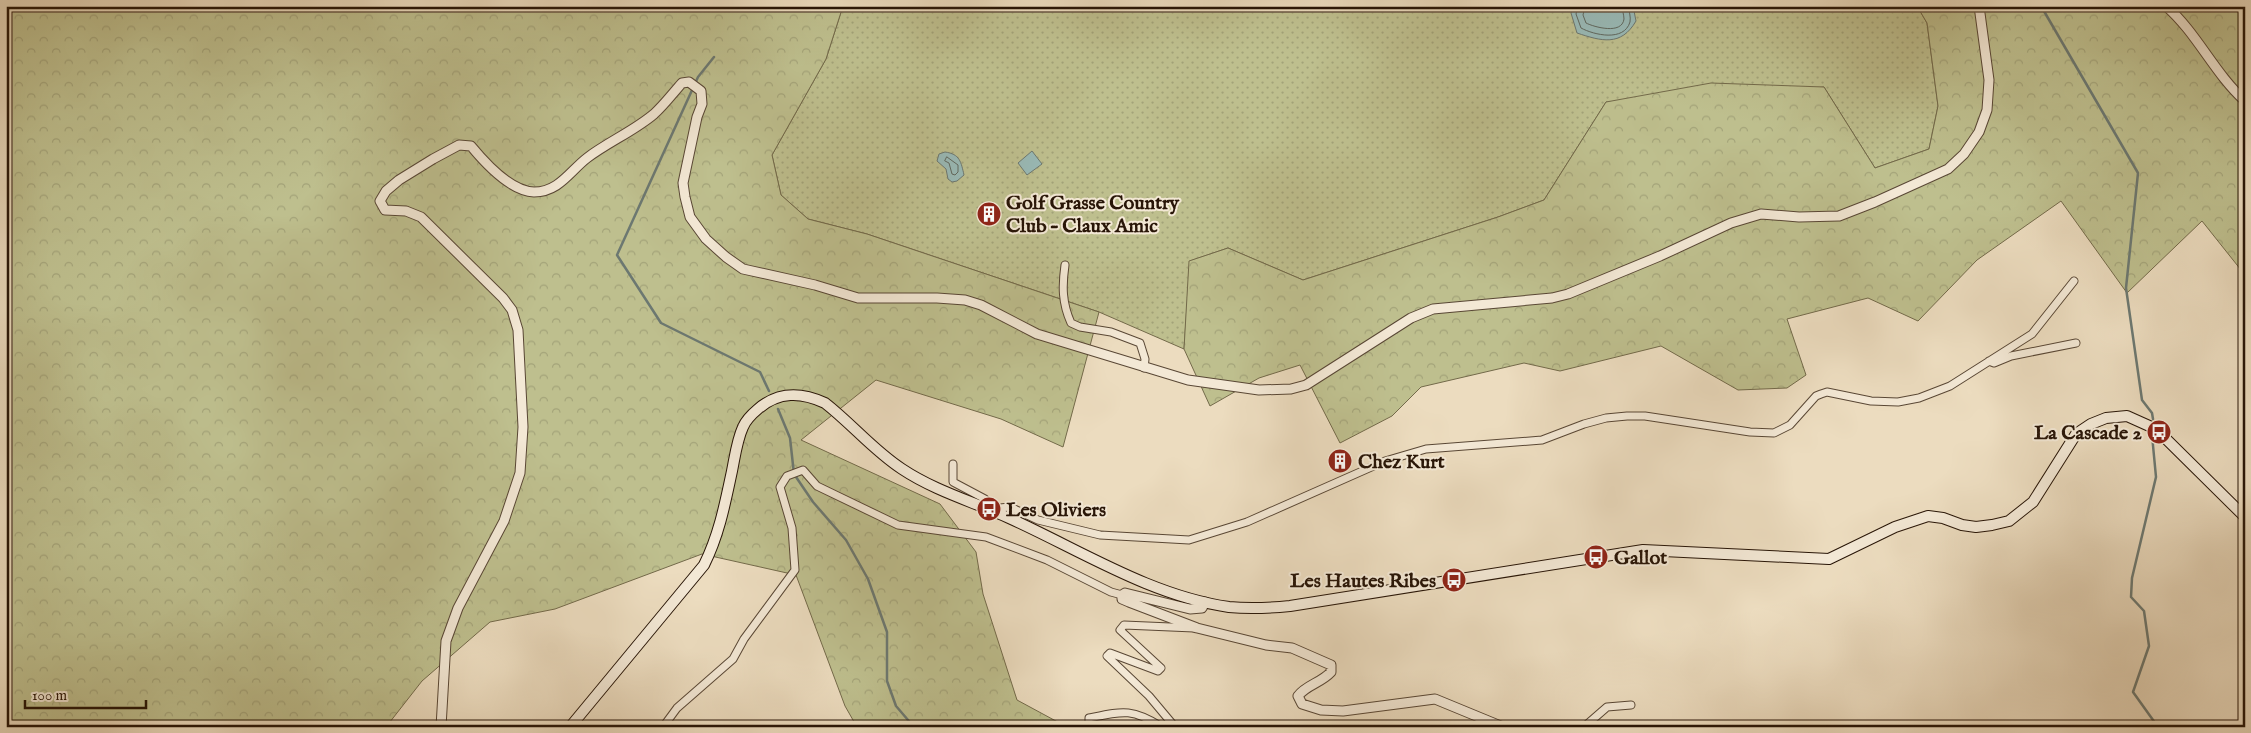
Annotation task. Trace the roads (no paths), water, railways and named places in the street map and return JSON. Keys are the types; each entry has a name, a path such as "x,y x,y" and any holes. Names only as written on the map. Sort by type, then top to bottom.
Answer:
{"main road":[{"path":"570,727 704,565 714,546 721,524 744,426 759,408 777,397 797,394 825,403 902,469 944,491 989,509 1160,588 1205,602 1249,608 1290,606 1643,550 1829,559 1895,527 1928,516 1976,527 2009,521 2034,502 2076,434 2091,424 2106,418 2127,416 2156,429 2245,517"}],"street":[{"path":"441,727 446,641 458,608 504,521 515,492 520,473 523,426 518,330 512,310 421,217 406,211 385,210 380,201 386,191 399,180 454,147 471,146 487,166 517,186 533,192 548,190 558,185 586,158 654,114 682,83 689,82 700,90 702,104 697,117 684,183 685,198 690,217 706,239 743,269 858,298 966,300 981,305 1037,334 1144,368 1188,380 1223,386 1259,390 1291,389 1306,385 1411,318 1433,309 1552,298 1568,294 1660,256 1731,223 1750,217 1772,214 1828,217 1851,212 1948,169 1964,154 1979,132 1987,110 1989,80 1979,6"},
{"path":"2166,6 2181,21 2220,76 2245,102"},
{"path":"2241,6 2245,11"},
{"path":"1065,265 1062,288 1066,311 1071,322 1080,327 1111,332 1140,343 1146,359 1144,368"},
{"path":"953,464 953,482 985,499 989,509 1010,507 1038,520 1100,535 1189,540 1248,522 1385,461 1426,449 1542,440 1584,424 1606,418 1627,416 1645,416 1750,432 1774,433 1790,426 1816,396 1827,392 1880,401 1898,402 1919,398 1950,386 2032,334 2074,281"},
{"path":"1989,361 1994,362 2020,354 2076,343"},
{"path":"663,727 677,708 733,659 744,639 795,570 792,528 780,487 787,476 803,470 817,486 898,525 986,536 1047,560 1111,592 1125,593 1151,601 1190,609 1202,608 1205,602"},
{"path":"1122,594 1122,599 1197,628 1266,645 1292,648 1331,665 1331,672 1323,681 1302,690 1298,696 1302,704 1321,710 1343,711 1435,699 1503,727"},
{"path":"1175,727 1149,696 1107,656 1110,653 1123,656 1158,671 1161,668 1120,630 1124,625 1197,628"},
{"path":"1584,727 1607,707 1631,705"},
{"path":"1095,727 1089,723 1089,718 1121,712 1133,712 1146,717 1162,727"}],"water":[{"path":"1574,6 1633,6 1636,21 1624,35 1610,40 1602,40 1577,33 1571,13"},
{"path":"1032,151 1042,164 1027,175 1018,163"},
{"path":"945,152 957,157 961,163 964,175 957,181 952,182 948,179 946,169 937,161 939,154"}],"waterway":[{"path":"2041,6 2138,173 2126,288 2142,400 2152,413 2153,419"},
{"path":"714,57 698,77 617,255 661,323 760,372 769,391"},
{"path":"778,409 790,438 794,474 813,502 846,540 868,579 887,632 887,681 896,706 914,727"},
{"path":"2152,435 2156,477 2132,578 2131,597 2144,611 2149,646 2133,692 2158,727"}],"place":[{"name":"Golf Grasse Country Club – Claux Amic","path":"989,214"},
{"name":"La Cascade 2","path":"2159,432"},
{"name":"Chez Kurt","path":"1340,461"},
{"name":"Les Oliviers","path":"989,509"},
{"name":"Gallot","path":"1596,557"},
{"name":"Les Hautes Ribes","path":"1454,580"}]}
